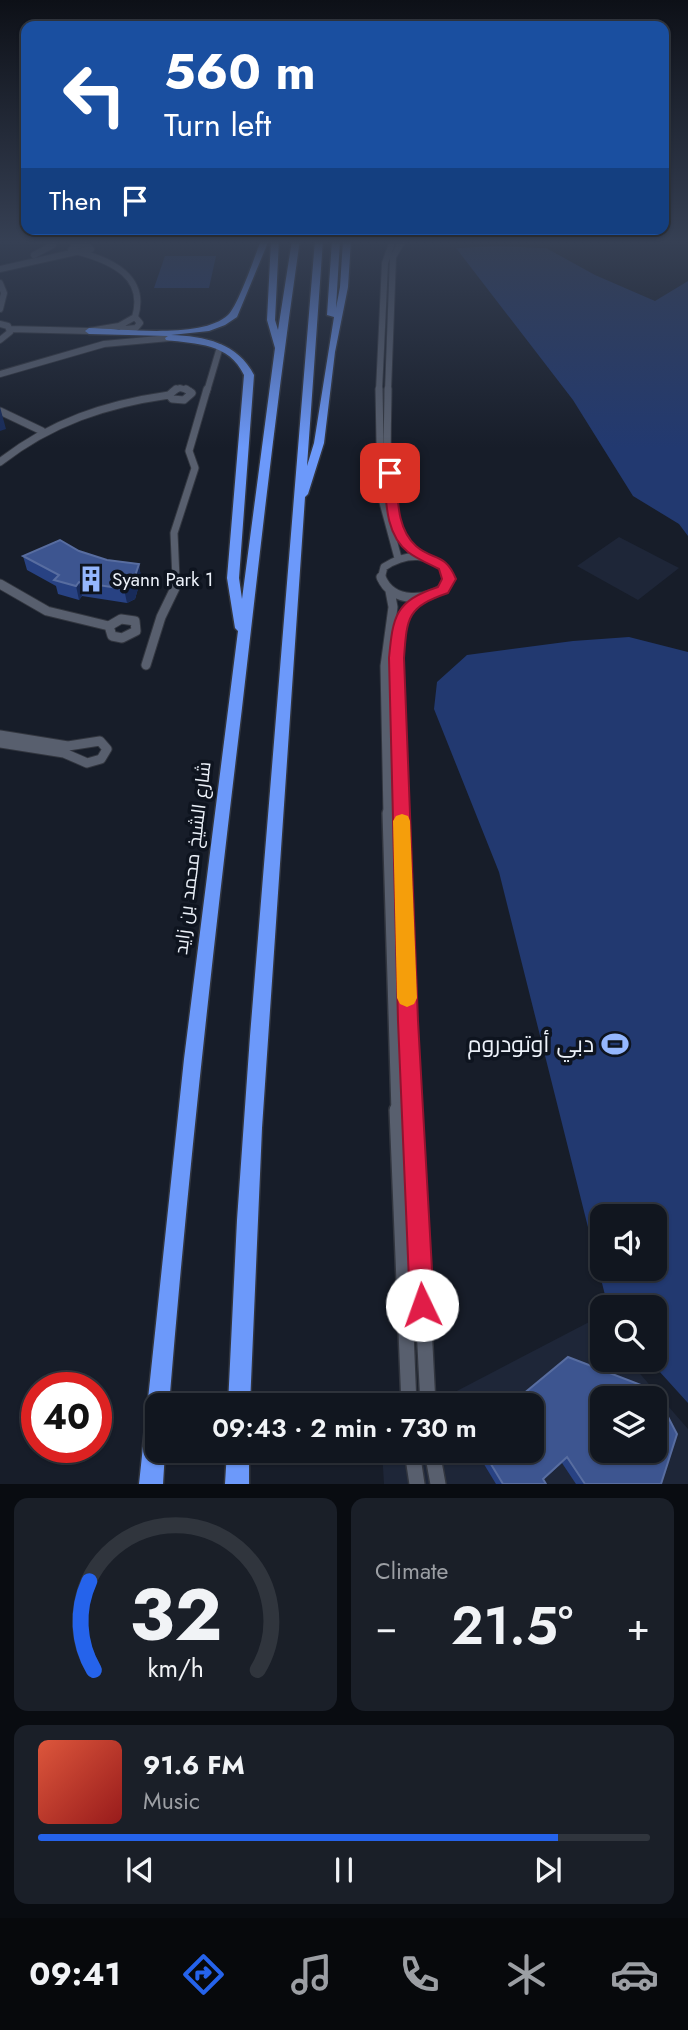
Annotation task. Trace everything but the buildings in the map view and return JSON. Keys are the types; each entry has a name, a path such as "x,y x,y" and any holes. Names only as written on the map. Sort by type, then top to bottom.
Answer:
{"highway":[{"path":"89,331 191,331 225,323 236,309"},
{"path":"169,336 205,333 234,322 243,309"},
{"path":"272,309 271,320 279,351"},
{"name":"شارع الشيخ محمد بن زايد","path":"151,1484 184,1115 285,309"},
{"path":"240,1393 252,1129 313,309"},
{"path":"331,352 333,309"},
{"path":"299,505 318,450 340,309"},
{"path":"169,336 220,347 240,359 250,380 233,578 244,643"},
{"path":"237,1484 238,1463"}],"street":[{"path":"5,326 89,331 119,326 126,329 136,328 140,323 135,317 137,309"},
{"path":"383,309 379,388 381,495 398,558"},
{"path":"390,309 387,366 390,493 398,530 411,549 444,567 449,579 443,590 419,598 390,591"},
{"path":"0,315 8,335 0,340"},
{"path":"0,373 107,345 169,336"},
{"path":"146,665 160,617 174,593 177,566 174,533 195,468 189,451 220,347"},
{"path":"0,462 42,431 106,406 169,396"},
{"path":"0,411 42,431"},
{"path":"409,1393 393,1020 385,666 393,607 390,591 381,579 381,573 390,562 398,558 425,557"},
{"path":"0,584 47,611 109,626"},
{"path":"419,598 405,610 401,619 396,666 408,1035 427,1393"},
{"path":"0,735 68,746 93,740 105,744 107,749 101,759 87,763 64,752 0,743"},
{"path":"414,1463 417,1484"},
{"path":"434,1463 438,1484"}],"shaded area":[{"path":"503,309 688,309 688,536 679,524 633,496 573,400"},
{"path":"619,537 679,568 638,600 577,566"},
{"name":"دبي أوتودروم","path":"629,637 688,652 688,1403 660,1372 667,1372 667,1295 605,1295 601,1281 667,1281 667,1204 590,1204 590,1235 499,872 434,709 437,682 467,655 573,641"},
{"path":"590,1322 590,1372 638,1372 651,1386 590,1386 590,1463 667,1463 667,1405 688,1429 688,1484 384,1484 383,1463 544,1463 544,1393 453,1393"}],"slow traffic":[{"path":"402,821 407,998"}],"place":[{"name":"Syann Park 1","path":"91,579"},
{"name":"دبي أوتودروم","path":"615,1044"}],"route":[{"path":"390,473 393,515 398,530 411,549 444,567 449,579 443,590 419,598 405,610 399,627 396,658 408,1021 422,1305"}]}
